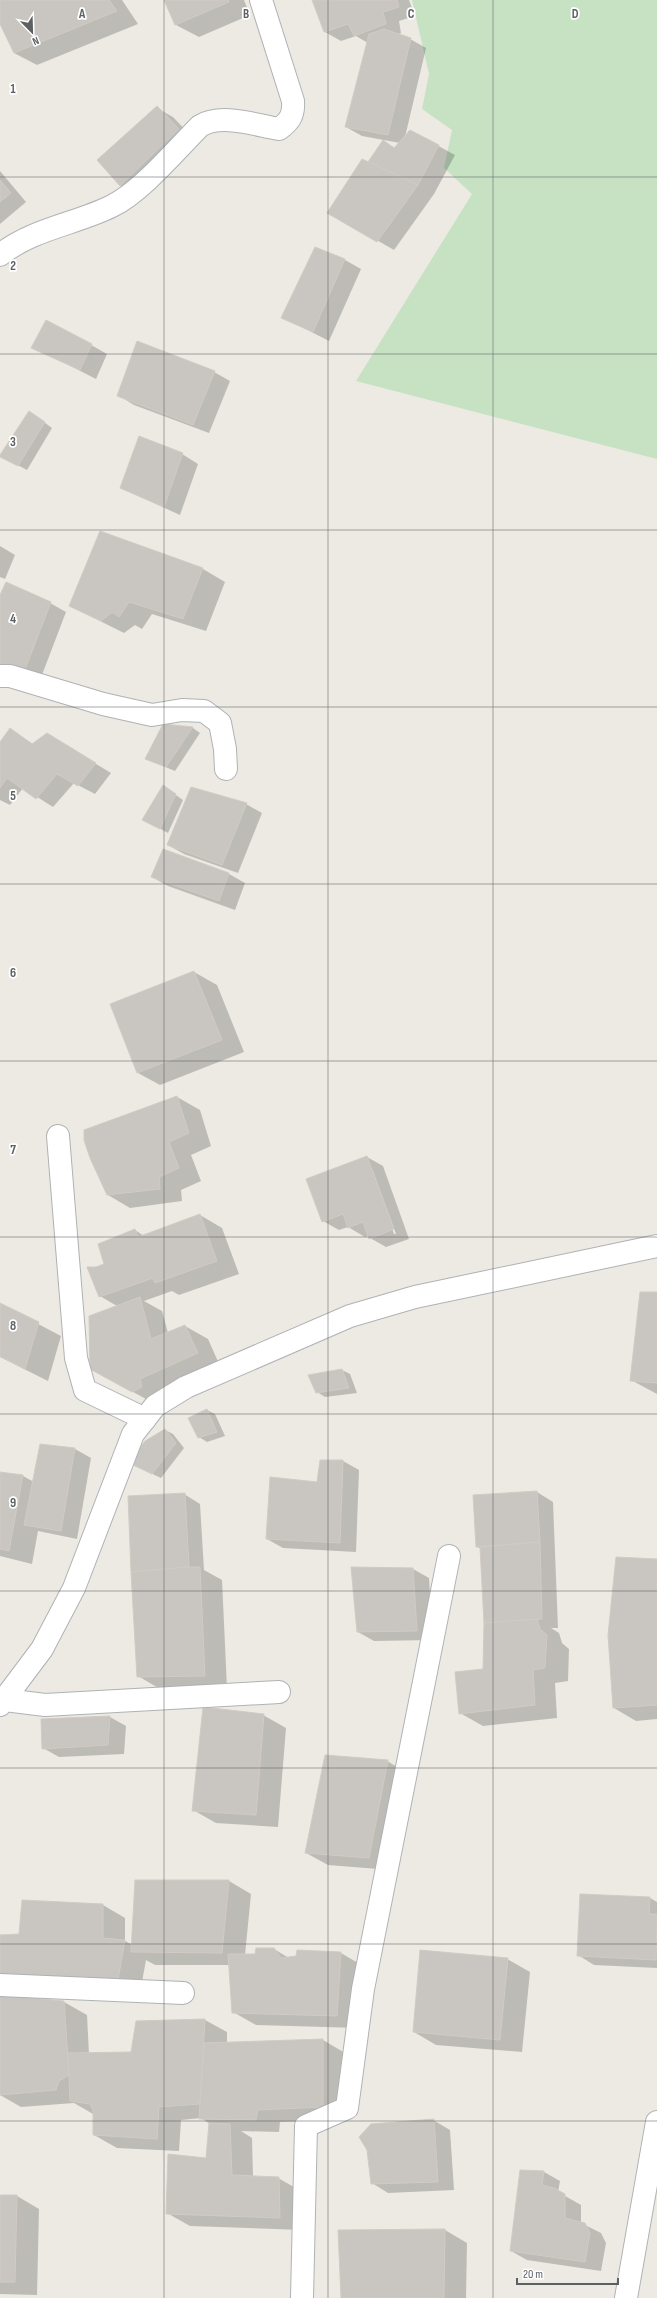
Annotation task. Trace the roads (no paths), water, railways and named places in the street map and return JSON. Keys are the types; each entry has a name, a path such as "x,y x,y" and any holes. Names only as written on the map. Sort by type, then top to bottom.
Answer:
{"street":[{"path":"0,255 43,232 113,206 138,186 200,126 209,120 220,120 279,129 288,122 293,112 293,101 261,0"},
{"path":"0,676 10,676 103,704 152,715 182,710 204,711 220,723 225,750 226,769"},
{"path":"58,1136 76,1358 86,1390 145,1419"},
{"path":"2,1702 42,1649 74,1588 133,1434 155,1406 186,1387 350,1316 415,1297 657,1246"},
{"path":"302,2298 306,2126 347,2108 363,1989 450,1556"},
{"path":"2,1702 45,1705 279,1692"},
{"path":"0,1985 182,1993"},
{"path":"626,2298 657,2122"}]}
